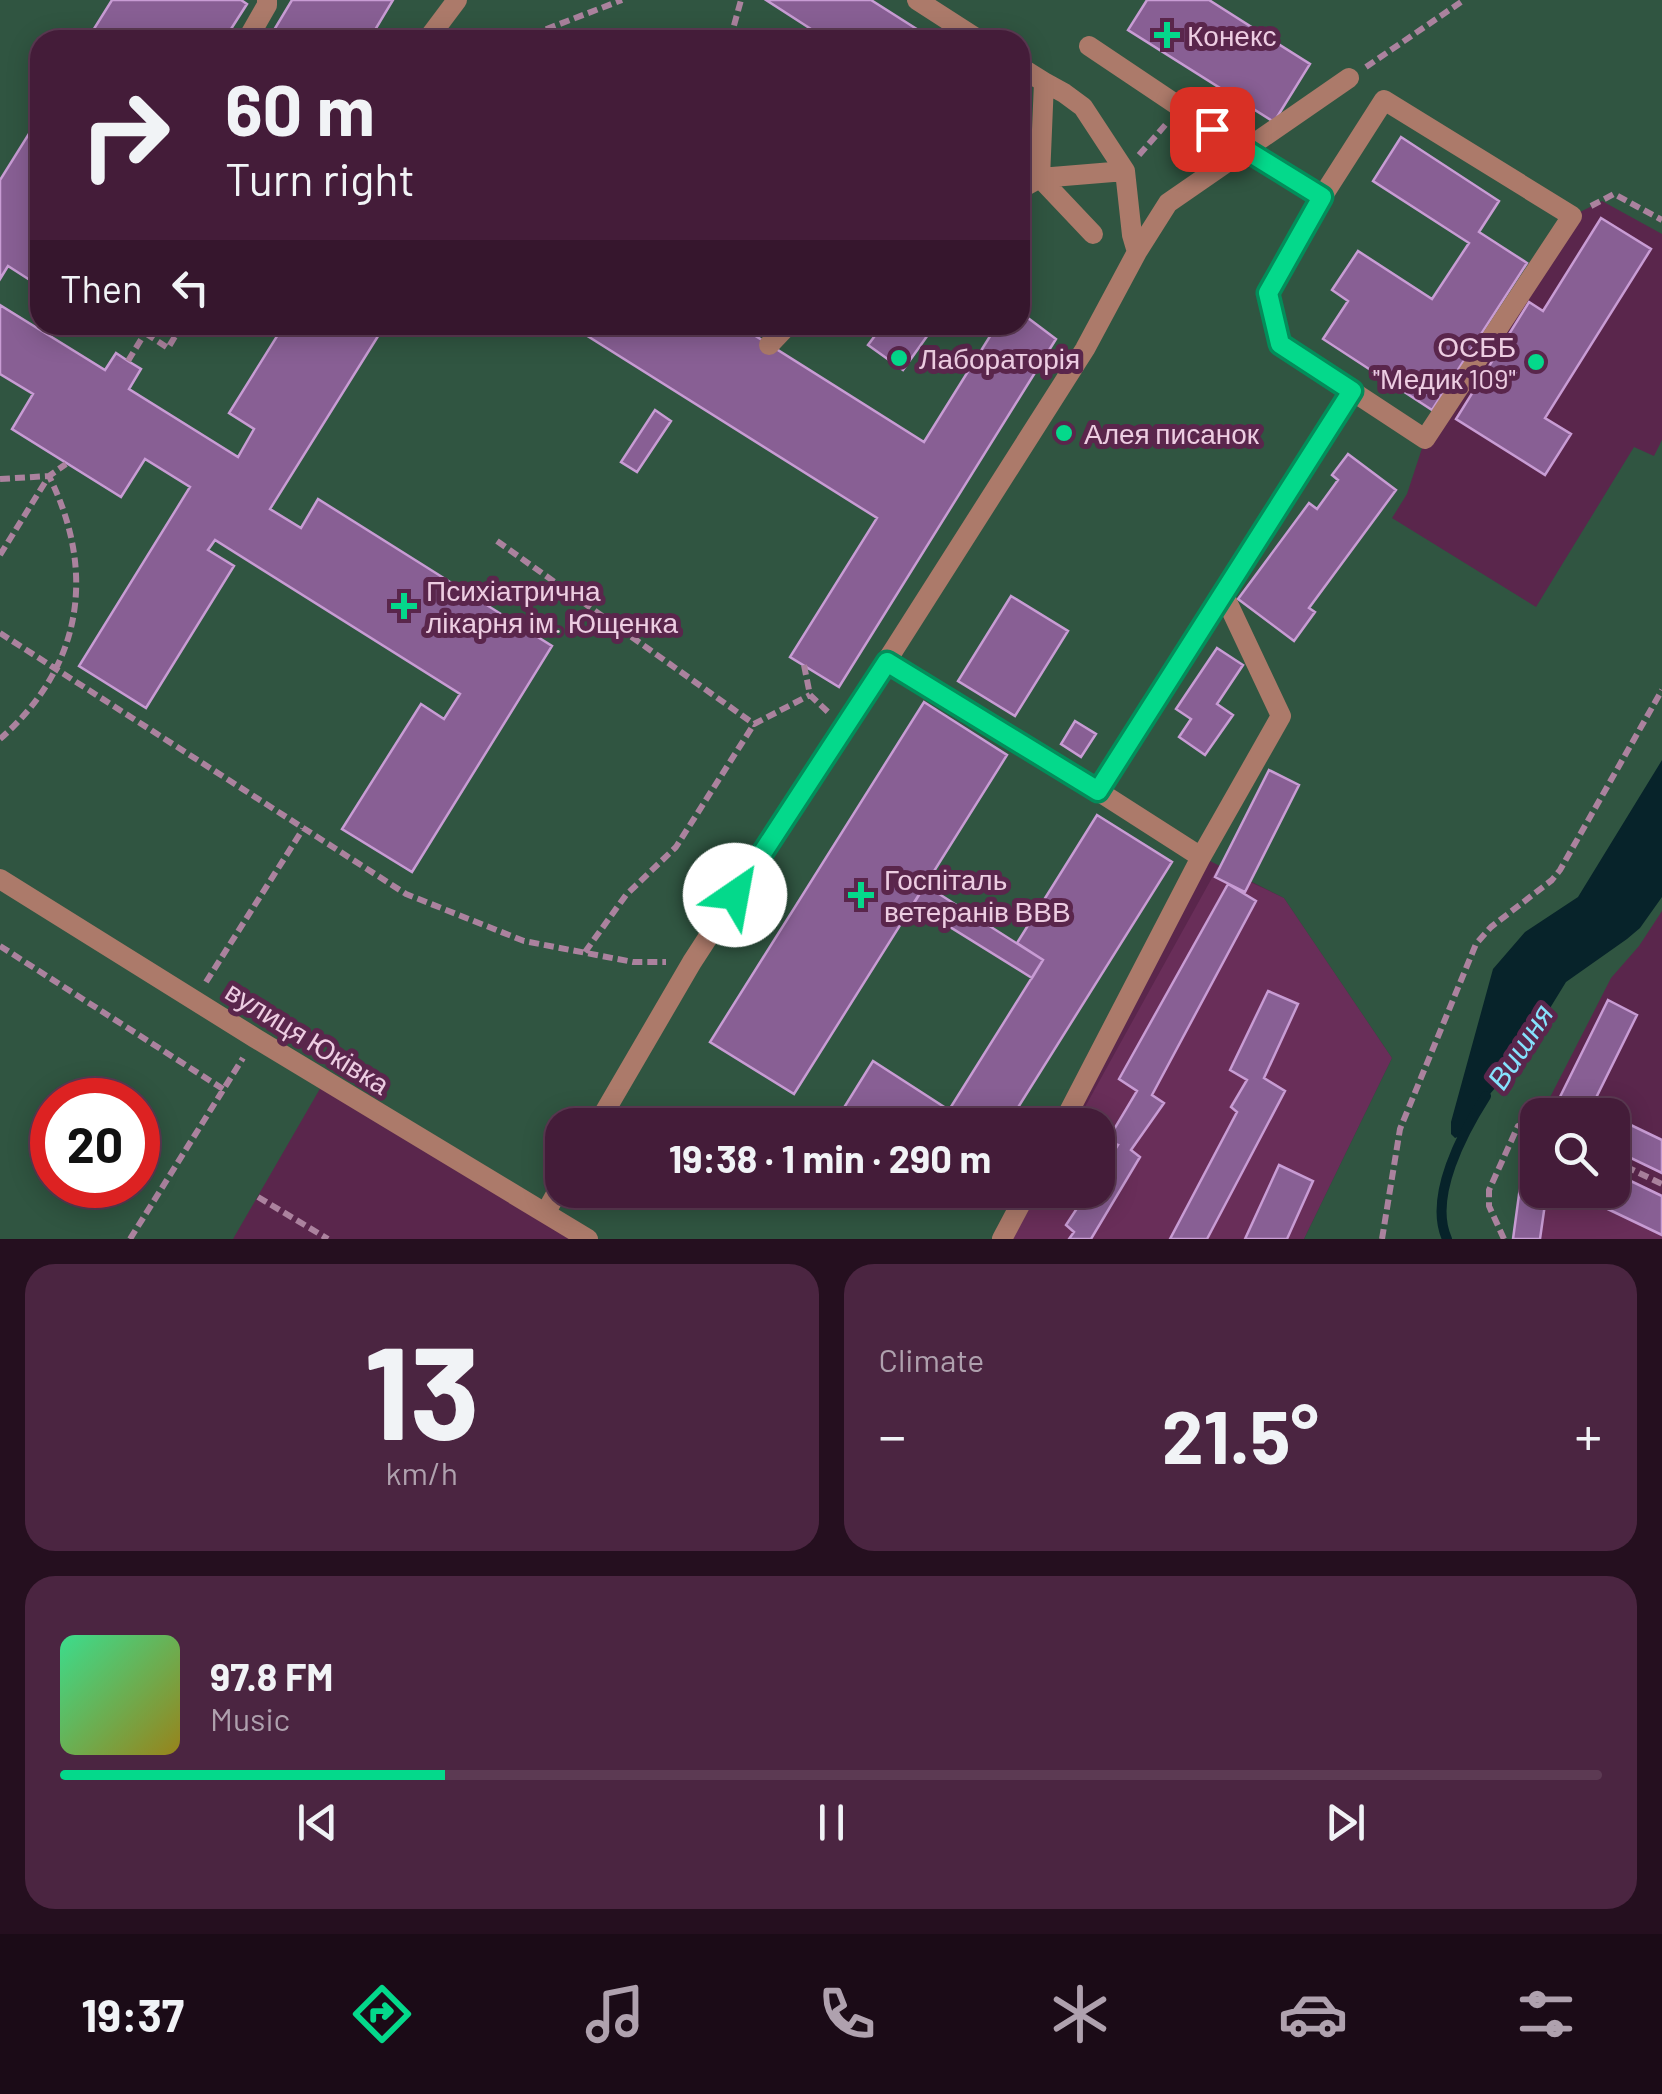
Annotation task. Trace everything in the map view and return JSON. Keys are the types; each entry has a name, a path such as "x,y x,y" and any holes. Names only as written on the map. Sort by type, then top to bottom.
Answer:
{"street":[{"path":"253,30 267,0"},
{"path":"435,30 457,0"},
{"path":"917,0 964,30"},
{"path":"1089,46 1322,197"},
{"path":"1030,73 1083,107 1125,171 1137,252"},
{"path":"607,1108 692,962 1085,349 1168,203 1350,78"},
{"path":"1044,82 1040,178 1092,234"},
{"path":"1384,100 1572,216 1424,439 1280,344 1268,293 1322,197 1384,100"},
{"path":"1030,184 1040,178 1125,171"},
{"path":"769,344 778,335"},
{"path":"1098,791 1352,391"},
{"path":"1071,1108 1280,716 1224,595"},
{"path":"887,662 1202,857"},
{"name":"вулиця Юківка","path":"0,879 588,1239"},
{"path":"546,1212 548,1208"},
{"path":"1002,1239 1018,1208"}],"path":[{"path":"544,30 622,0"},
{"path":"733,30 741,0"},
{"path":"1350,78 1464,0"},
{"path":"1125,171 1180,108"},
{"path":"1572,216 1614,194 1662,220"},
{"path":"128,361 144,335"},
{"path":"148,335 168,348 176,335"},
{"path":"0,554 49,476 66,464"},
{"path":"0,479 49,476"},
{"path":"0,740 42,694 67,642 74,614 76,557 66,516 49,476"},
{"path":"496,541 754,724"},
{"path":"0,633 406,894 524,941 633,962 692,962"},
{"path":"804,665 810,695 844,728"},
{"path":"1382,1239 1400,1129 1476,944 1560,870 1662,690"},
{"path":"585,952 626,896 676,847 754,724 810,695"},
{"path":"195,1000 303,829"},
{"path":"0,946 223,1089"},
{"path":"130,1239 255,1038"},
{"path":"1504,1239 1489,1206 1489,1190 1520,1125"},
{"path":"1630,1169 1662,1184"},
{"path":"258,1196 328,1239"}],"shaded area":[{"path":"1218,867 1284,898 1392,1058 1304,1239 1012,1239 1030,1208 1115,1208 1115,1108 1084,1108"},
{"path":"1520,1187 1520,1208 1630,1208 1630,1192 1662,1196 1662,1239 1513,1239"}],"green space":[{"path":"0,0 1662,0 1662,234 1602,201 1572,216 1425,439 1407,494 1392,518 1536,607 1634,447 1654,456 1662,440 1662,911 1611,978 1550,1098 1520,1098 1520,1180 1513,1239 1304,1239 1392,1058 1284,898 1202,857 1071,1108 545,1108 545,1208 1018,1208 1002,1239 588,1239 325,1080 233,1239 0,1239"}],"water":[{"path":"1662,760 1662,897 1640,928 1566,982 1517,1062 1479,1107 1465,1134 1455,1138 1451,1122 1493,969 1525,932 1578,897"}],"building":[{"path":"112,0 241,0 247,4 230,30 93,30"},
{"path":"292,0 393,0 375,30 274,30"},
{"path":"766,0 871,0 918,30 812,30"},
{"path":"1147,0 1209,0 1310,64 1274,122 1128,30"},
{"path":"30,132 30,280 8,266 0,279 0,180"},
{"path":"1401,137 1499,201 1479,232 1527,263 1432,410 1323,339 1348,301 1332,290 1358,251 1432,299 1469,243 1373,181"},
{"name":"ОСББ \"Медик 109\"","path":"1601,218 1651,249 1545,418 1571,434 1545,475 1456,419 1529,302 1543,311"},
{"name":"Психіатрична лікарня ім. Ющенка","path":"0,305 30,324 30,335 48,335 105,370 116,353 141,369 129,389 238,457 254,429 229,413 278,335 379,335 270,509 301,528 318,499 552,646 412,872 342,829 421,704 444,719 460,694 215,540 208,550 234,566 146,708 79,666 190,487 145,459 121,497 12,429 33,394 0,374"},
{"path":"1030,320 1056,339 839,687 790,657 877,518 586,335 754,335 924,442 991,335 1030,335"},
{"name":"Лабораторія","path":"876,335 928,335 903,370 868,345"},
{"path":"655,410 671,421 637,472 621,462"},
{"path":"1348,454 1396,490 1309,608 1315,612 1294,641 1238,599 1309,503 1317,509 1338,480 1332,475"},
{"path":"1011,596 1068,631 1015,716 958,681"},
{"path":"1217,648 1243,665 1217,704 1233,715 1205,755 1179,737 1191,719 1176,709"},
{"name":"Госпіталь ветеранів ВВВ","path":"924,702 1007,755 794,1094 710,1042"},
{"path":"1075,721 1096,734 1081,757 1061,744"},
{"path":"1269,770 1299,785 1245,892 1215,877"},
{"path":"1097,815 1172,862 1018,1108 950,1108 1043,960 1017,943"},
{"path":"1228,884 1256,901 1152,1095 1164,1103 1131,1150 1140,1157 1115,1199 1115,1128 1137,1091 1119,1079"},
{"path":"925,885 1043,960 1032,978 913,904"},
{"path":"1268,991 1298,1004 1264,1078 1285,1091 1207,1239 1170,1239 1237,1112 1231,1107 1247,1080 1230,1070"},
{"path":"1608,1000 1637,1015 1596,1098 1559,1098"},
{"path":"873,1061 946,1108 844,1108"},
{"path":"1630,1125 1662,1140 1662,1173 1630,1158"},
{"path":"1279,1165 1313,1181 1287,1239 1245,1239"},
{"path":"1630,1181 1662,1196 1662,1235 1606,1208 1630,1208"},
{"path":"1520,1187 1520,1208 1544,1208 1540,1239 1513,1239"},
{"path":"1077,1208 1110,1208 1091,1239 1069,1239 1074,1232 1066,1225"}],"waterway":[{"name":"Вишня","path":"1447,1239 1442,1222 1445,1185 1459,1146 1486,1096"}],"place":[{"name":"Конекс","path":"1167,35"},
{"name":"Лабораторія","path":"899,358"},
{"name":"ОСББ \"Медик 109\"","path":"1536,362"},
{"name":"Алея писанок","path":"1064,433"},
{"name":"Психіатрична лікарня ім. Ющенка","path":"404,606"},
{"name":"Госпіталь ветеранів ВВВ","path":"861,895"}],"route":[{"path":"735,895 887,662 1098,791 1352,391 1280,344 1268,293 1322,197 1212,129"}]}
